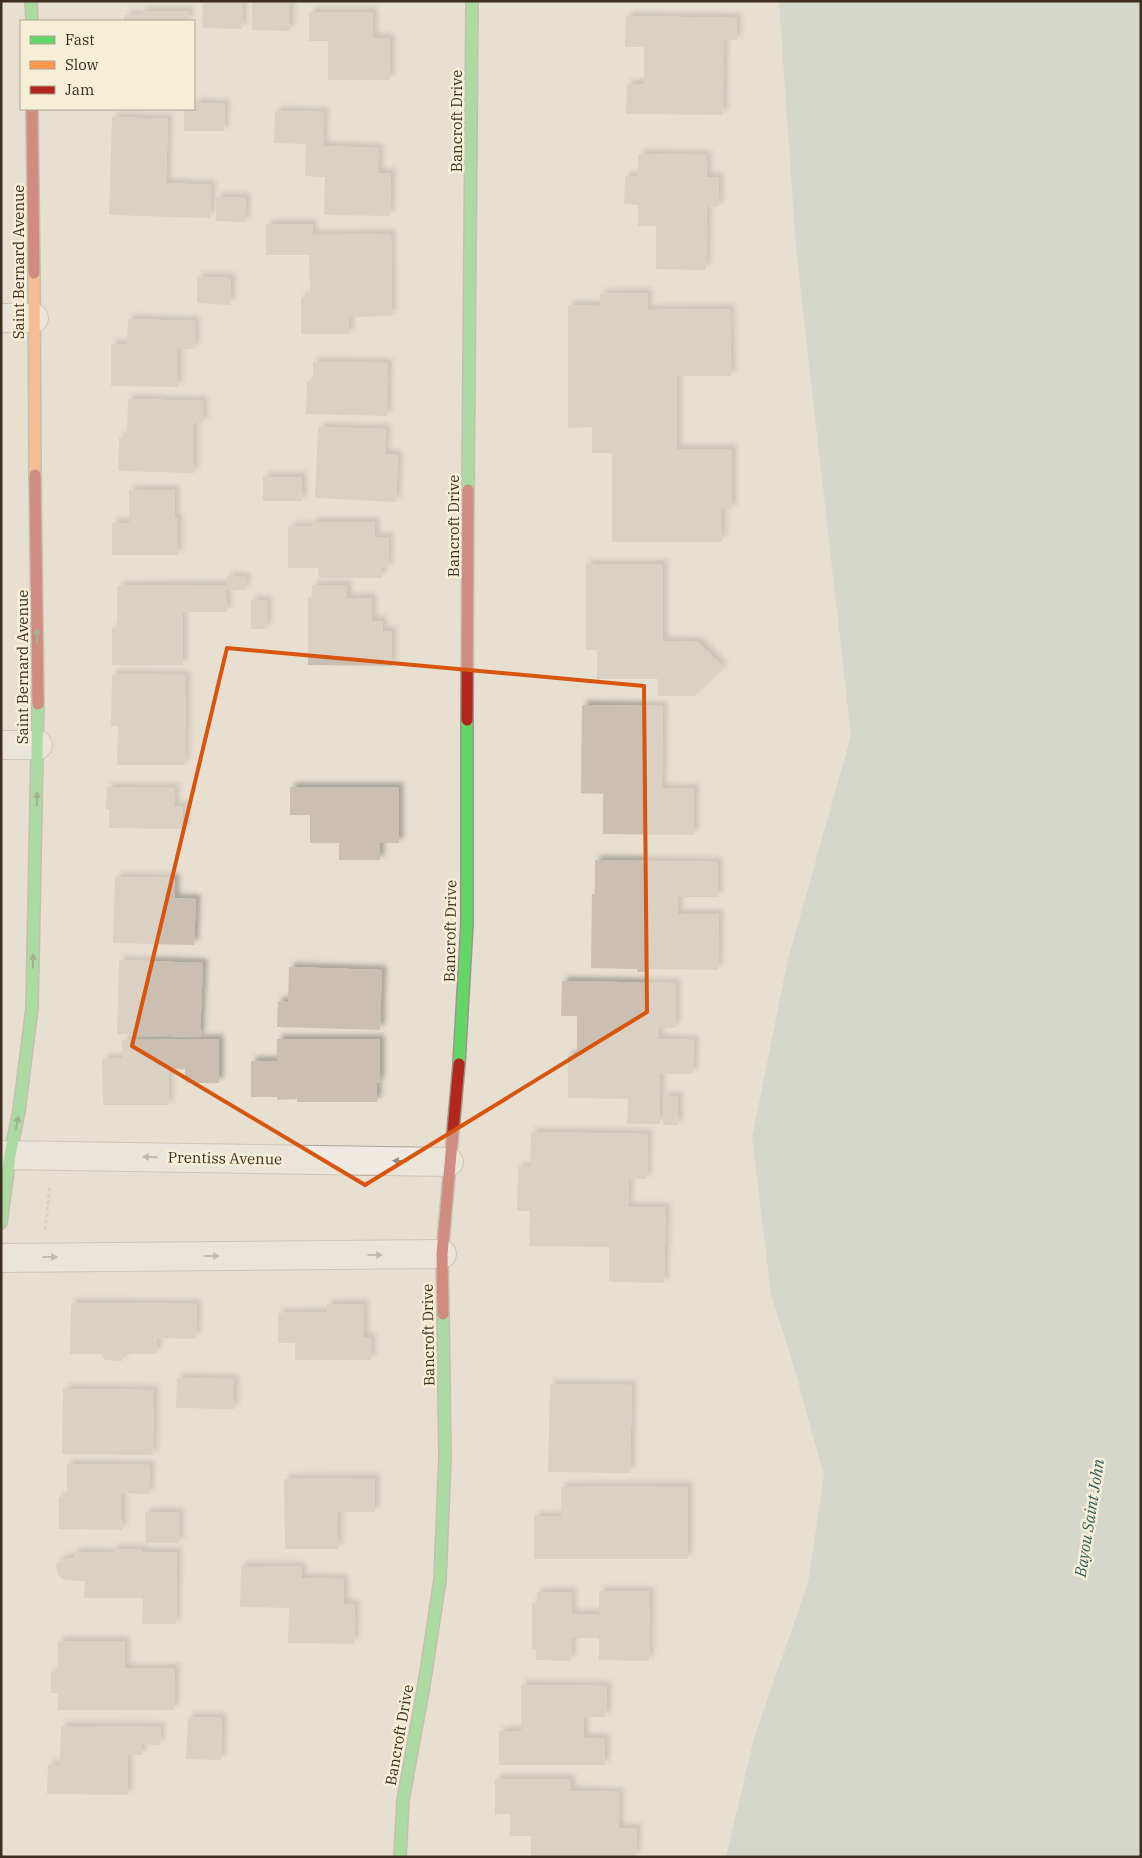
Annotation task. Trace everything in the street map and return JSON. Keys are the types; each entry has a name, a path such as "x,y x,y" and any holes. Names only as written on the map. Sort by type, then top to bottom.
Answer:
{"street":[{"path":"32,1 32,20"},
{"name":"Bancroft Drive","path":"400,1857 403,1800 424,1685 440,1580 445,1458 442,1254 462,1025 467,924 466,789 472,1"},
{"name":"Saint Bernard Avenue","path":"1,1223 6,1155 19,1111 32,1008 38,745 32,110"},
{"path":"1,318 34,318"},
{"path":"1,745 38,745"},
{"name":"Prentiss Avenue","path":"6,1155 449,1162"},
{"path":"1,1258 442,1254"}],"path":[{"path":"45,1233 50,1183"}],"highlighted area":[{"path":"227,648 644,686 647,1012 365,1185 132,1046"}],"water":[{"name":"Bayou Saint John","path":"779,1 1141,1 1141,1857 726,1857 754,1738 808,1583 824,1476 796,1374 771,1294 752,1137 788,959 851,736 796,248"}],"building":[{"path":"203,1 243,1 242,29 202,28"},
{"path":"252,1 290,1 290,31 252,30"},
{"path":"142,11 189,11 189,20 124,20 124,15 142,15"},
{"path":"309,12 373,12 373,38 390,38 390,80 328,80 328,41 309,41"},
{"path":"626,16 737,18 737,40 724,40 723,115 626,114 627,84 644,84 644,47 625,47"},
{"path":"195,103 225,104 224,131 184,131 184,110 195,110"},
{"path":"275,111 324,112 323,146 379,148 378,173 391,173 390,216 324,215 325,177 305,176 306,144 274,143"},
{"path":"112,117 168,119 166,183 211,185 210,218 109,215"},
{"path":"638,154 707,155 707,177 719,177 719,207 707,206 706,270 656,269 656,226 638,226 638,205 624,204 625,176 638,176"},
{"path":"216,197 246,198 245,222 216,221"},
{"path":"266,224 313,224 312,235 391,234 392,316 349,317 349,334 301,334 301,297 310,297 309,255 266,255"},
{"path":"197,277 231,278 230,305 197,303"},
{"path":"648,293 647,310 730,309 731,376 677,376 677,449 732,449 732,509 722,509 722,542 612,542 612,453 592,453 592,427 568,428 568,305 600,306 600,294"},
{"path":"128,319 195,321 195,349 178,349 178,387 111,386 111,344 127,344"},
{"path":"313,362 388,363 387,416 306,414 307,382 313,382"},
{"path":"128,399 203,401 203,423 194,423 194,473 118,471 119,438 127,438"},
{"path":"318,427 386,429 385,454 398,455 396,502 315,498"},
{"path":"263,477 302,477 302,501 263,501"},
{"path":"129,490 175,490 175,518 178,518 178,555 112,555 112,523 129,523"},
{"path":"312,522 375,522 375,538 389,537 388,568 382,568 382,578 319,578 318,568 288,568 288,527 312,526"},
{"path":"586,564 663,564 663,641 698,642 723,667 696,696 658,696 658,679 597,679 597,650 586,650"},
{"path":"227,576 246,577 245,590 226,590 227,612 183,612 183,665 112,665 112,628 117,628 117,586 227,585"},
{"path":"312,585 347,585 347,598 372,598 372,621 382,621 383,631 392,631 392,666 308,665 308,597 312,598"},
{"path":"251,600 267,600 267,629 251,629"},
{"path":"112,674 186,675 185,765 117,765 118,726 111,726"},
{"path":"582,705 663,706 662,788 694,788 694,835 603,834 603,794 581,793"},
{"path":"107,787 175,788 174,806 183,806 183,829 109,828 109,809 106,809"},
{"path":"290,787 399,787 399,843 380,843 380,860 339,860 339,843 310,843 310,815 290,815"},
{"path":"595,860 718,862 718,897 678,897 678,914 719,914 718,970 649,969 648,972 637,972 637,969 591,968 592,894 595,894"},
{"path":"115,877 175,878 175,898 196,899 194,945 113,943"},
{"path":"119,960 203,963 200,1037 117,1034"},
{"path":"289,967 382,970 380,1030 277,1027 278,1001 288,1002"},
{"path":"562,981 676,983 676,1028 659,1028 659,1039 694,1040 693,1074 660,1074 660,1124 627,1124 628,1099 568,1098 568,1056 577,1056 577,1016 561,1016"},
{"path":"219,1039 219,1083 185,1083 185,1069 169,1069 169,1105 103,1105 102,1059 122,1058 122,1040"},
{"path":"277,1039 380,1039 380,1083 377,1082 377,1102 297,1102 297,1099 277,1100 277,1097 251,1097 251,1061 277,1061"},
{"path":"663,1096 678,1096 678,1125 663,1125"},
{"path":"531,1132 648,1134 647,1179 629,1179 628,1207 666,1207 664,1283 609,1282 609,1247 529,1246 530,1211 517,1211 518,1167 530,1167"},
{"path":"71,1303 197,1304 196,1339 157,1338 157,1354 122,1354 122,1361 105,1360 101,1354 70,1354"},
{"path":"327,1304 364,1304 364,1337 371,1337 371,1360 295,1360 295,1343 278,1343 278,1313 327,1312"},
{"path":"177,1378 234,1379 234,1409 176,1408"},
{"path":"550,1384 632,1385 630,1473 548,1472"},
{"path":"63,1389 154,1390 153,1455 62,1454"},
{"path":"67,1464 150,1465 149,1494 122,1493 122,1530 59,1529 59,1497 67,1497"},
{"path":"375,1478 375,1512 338,1512 338,1549 285,1549 284,1479"},
{"path":"688,1486 688,1559 534,1559 534,1516 561,1516 561,1487"},
{"path":"145,1512 179,1512 179,1543 146,1543"},
{"path":"114,1549 143,1550 143,1552 177,1552 176,1624 142,1624 143,1598 84,1598 85,1581 64,1580 57,1574 56,1565 58,1562 65,1558 74,1558 74,1552 114,1553"},
{"path":"241,1566 302,1567 301,1578 344,1579 344,1604 355,1604 354,1644 288,1643 289,1608 240,1607"},
{"path":"599,1591 650,1591 649,1661 599,1660 599,1638 572,1638 571,1661 536,1660 536,1649 532,1649 532,1603 537,1603 537,1592 572,1592 572,1614 599,1614"},
{"path":"58,1641 125,1641 125,1668 175,1668 174,1710 58,1710 58,1693 51,1693 51,1671 58,1672"},
{"path":"521,1685 607,1686 606,1717 584,1717 584,1738 605,1738 605,1765 499,1765 499,1731 521,1731"},
{"path":"188,1717 222,1718 221,1760 186,1759"},
{"path":"61,1726 161,1727 160,1745 142,1744 142,1755 128,1755 128,1795 47,1794 48,1765 60,1765"},
{"path":"495,1779 571,1779 571,1791 619,1792 619,1828 637,1828 636,1857 531,1857 531,1836 510,1836 510,1814 495,1814"}],"traffic: fast":[{"path":"31,1 32,20"},
{"path":"468,490 472,1"},
{"path":"1,1223 10,1155 19,1111 32,1008 38,704"},
{"path":"459,1064 467,924 467,720"},
{"path":"400,1857 403,1800 424,1685 440,1580 445,1458 443,1314"}],"traffic: slow":[{"path":"34,273 35,475"}],"traffic: jam":[{"path":"32,110 34,273"},
{"path":"35,475 38,704"},
{"path":"467,720 468,490"},
{"path":"443,1314 442,1254 459,1064"}]}
